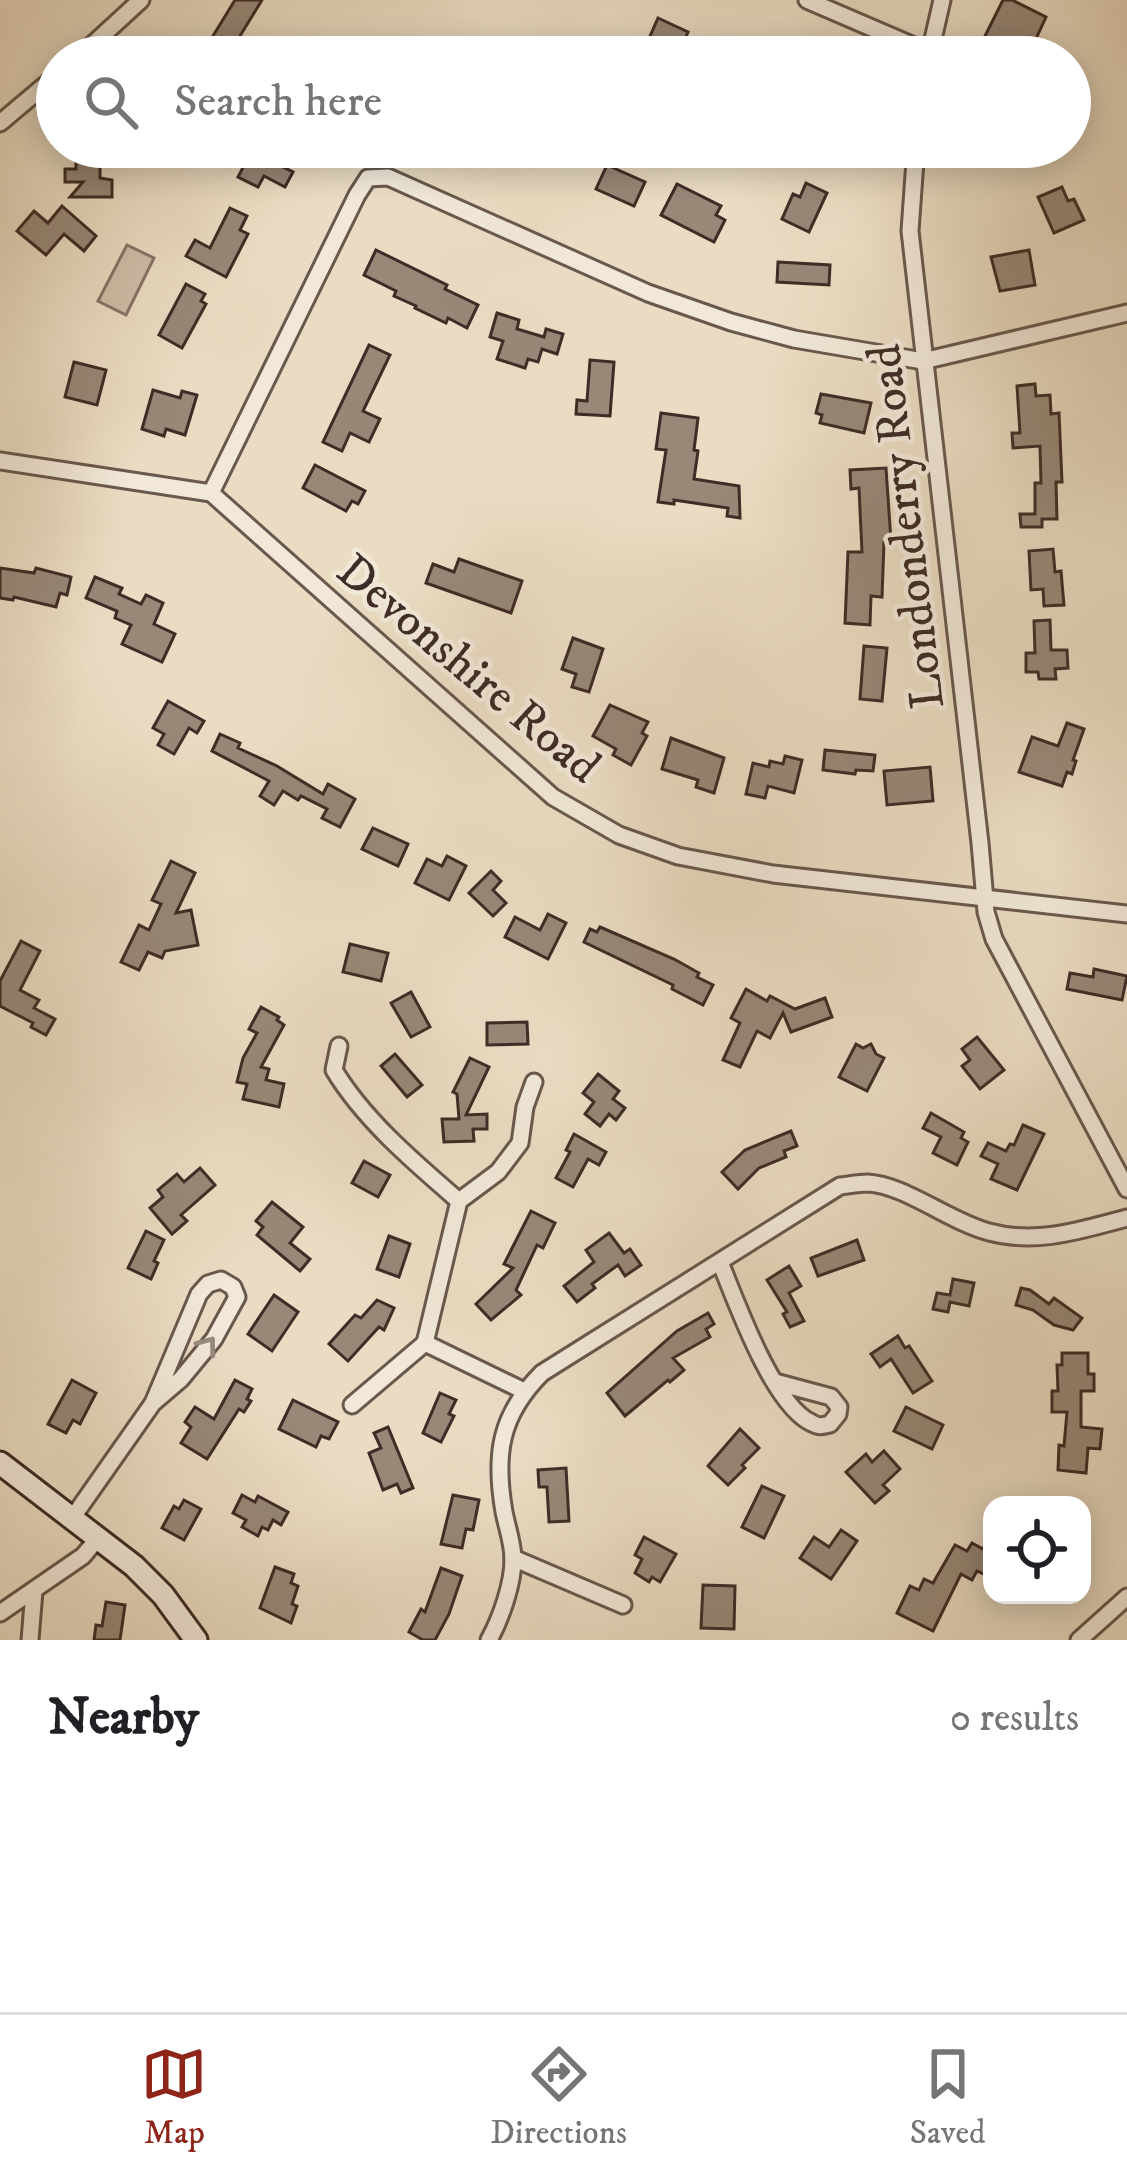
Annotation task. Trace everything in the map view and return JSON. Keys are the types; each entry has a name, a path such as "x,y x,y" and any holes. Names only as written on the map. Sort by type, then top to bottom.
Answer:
{"main road":[{"path":"0,1463 134,1566 163,1595 196,1640"}],"street":[{"path":"102,36 141,0"},
{"path":"807,0 887,36"},
{"path":"933,36 942,0"},
{"path":"0,123 36,92"},
{"name":"Londonderry Road","path":"914,168 910,231 986,913 994,939 1127,1189"},
{"path":"0,460 211,493 368,178 388,177 648,293 794,339 923,361 1127,313"},
{"name":"Devonshire Road","path":"211,493 553,797 619,835 678,856 773,874 1127,914"},
{"path":"339,1046 334,1070 346,1090 459,1201"},
{"path":"352,1405 425,1343 459,1201 498,1172 520,1142 533,1082"},
{"path":"489,1640 514,1558 503,1506 501,1449 512,1408 542,1372 839,1186 869,1183 892,1188 973,1227 1013,1236 1056,1237 1127,1218"},
{"path":"720,1262 775,1382"},
{"path":"73,1516 153,1403 199,1294 208,1284 221,1280 237,1297 214,1340 153,1403"},
{"path":"425,1343 524,1391"},
{"path":"0,1613 83,1556 99,1537"},
{"path":"514,1558 623,1605"},
{"path":"30,1640 34,1591"},
{"path":"1078,1640 1126,1599"}],"shaded area":[{"path":"127,245 154,258 126,315 98,301"}],"building":[{"path":"235,0 262,0 240,36 213,36"},
{"path":"1003,0 1046,17 1037,36 985,36"},
{"path":"658,18 688,32 686,36 650,36"},
{"path":"100,168 100,178 112,180 112,197 70,197 83,182 65,182 65,169"},
{"path":"243,168 293,172 285,187 264,176 258,187 238,177"},
{"path":"606,168 645,182 634,206 596,189"},
{"path":"806,183 827,193 809,232 782,219 793,194 800,197"},
{"path":"677,184 721,206 716,215 725,220 714,242 661,215"},
{"path":"1062,187 1084,220 1054,233 1038,197"},
{"path":"62,206 96,236 84,251 64,234 46,255 17,231 34,211 48,223"},
{"path":"230,208 247,216 240,230 248,234 226,277 186,256 195,240 210,248"},
{"path":"376,250 478,305 467,328 415,308 394,296 396,291 364,275"},
{"path":"1029,250 1035,285 1000,291 991,257"},
{"path":"778,262 830,265 829,285 777,282"},
{"path":"186,284 205,294 201,301 206,304 182,348 159,335"},
{"path":"497,313 519,320 517,329 544,337 546,329 563,334 557,354 542,349 538,362 528,359 525,368 497,359 503,341 490,337"},
{"path":"369,345 390,355 363,411 380,419 369,442 350,433 342,451 323,442"},
{"path":"590,360 614,362 610,416 576,414 577,400 587,401"},
{"path":"74,362 106,370 97,405 65,397"},
{"path":"1035,384 1036,396 1050,395 1051,414 1059,413 1062,482 1056,482 1057,519 1042,519 1042,527 1021,527 1020,514 1035,514 1035,483 1041,483 1040,446 1013,448 1012,433 1020,433 1017,386"},
{"path":"153,390 180,398 182,391 197,395 185,435 166,429 164,436 142,429"},
{"path":"821,394 871,403 864,433 820,423 822,415 816,413"},
{"path":"661,413 698,418 694,479 739,486 740,518 727,516 728,508 658,502 666,450 656,449"},
{"path":"315,465 365,491 358,504 352,501 346,511 303,488"},
{"path":"886,468 891,541 884,542 882,597 871,596 870,625 845,623 848,552 862,552 859,488 851,489 850,470"},
{"path":"1053,549 1055,572 1061,571 1064,605 1044,606 1043,589 1031,590 1029,551"},
{"path":"459,559 522,581 511,613 426,583 433,564 454,572"},
{"path":"0,568 34,573 36,568 71,577 67,595 60,593 56,607 0,598"},
{"path":"95,577 122,588 119,594 141,604 146,595 163,603 154,624 175,634 162,662 122,644 131,625 115,618 117,611 86,598"},
{"path":"1050,620 1051,650 1067,650 1068,668 1055,669 1056,679 1039,679 1038,672 1026,672 1026,653 1035,653 1034,621"},
{"path":"573,638 603,649 589,692 572,687 576,674 562,669"},
{"path":"864,646 887,648 882,701 860,699"},
{"path":"168,701 204,721 197,733 189,728 174,754 158,745 164,734 153,728"},
{"path":"610,705 648,722 642,733 647,736 631,765 613,755 616,749 593,736"},
{"path":"1067,723 1084,729 1072,774 1067,772 1062,786 1019,772 1032,737 1058,746"},
{"path":"220,734 323,794 328,784 355,799 340,827 322,818 327,809 301,796 298,800 283,791 274,805 260,796 269,781 212,751"},
{"path":"671,738 724,758 714,793 696,787 698,780 662,769"},
{"path":"825,750 875,755 873,771 823,770"},
{"path":"785,756 802,760 794,793 768,786 765,798 746,794 753,763 783,764"},
{"path":"930,767 933,801 887,805 884,771"},
{"path":"373,828 408,844 398,866 362,849"},
{"path":"447,856 466,866 449,900 415,883 427,859 442,866"},
{"path":"171,861 195,873 176,913 191,910 198,945 165,951 162,958 148,952 139,970 121,962 139,925 149,930 161,904 152,900"},
{"path":"491,871 501,881 493,890 506,903 493,916 469,893"},
{"path":"548,914 566,923 548,959 505,937 515,917 540,930"},
{"path":"600,927 699,973 697,977 713,985 703,1005 672,989 673,985 584,942 590,929 597,932"},
{"path":"21,941 40,951 20,990 39,1000 34,1008 55,1019 46,1035 0,1006 0,981"},
{"path":"350,944 388,953 381,981 343,972"},
{"path":"1094,969 1127,976 1122,1000 1067,989 1070,973 1093,977"},
{"path":"746,989 795,1009 825,998 832,1017 791,1032 783,1013 770,1038 757,1031 740,1067 723,1060 740,1023 731,1018"},
{"path":"411,992 430,1027 411,1037 391,1003"},
{"path":"261,1007 284,1025 261,1067 269,1069 266,1080 284,1084 279,1107 243,1099 247,1084 237,1082 257,1033 249,1029"},
{"path":"527,1022 528,1044 487,1045 487,1023"},
{"path":"977,1037 1004,1070 980,1089 962,1066 970,1060 962,1049"},
{"path":"856,1044 863,1048 871,1044 884,1058 867,1091 839,1077"},
{"path":"395,1054 422,1085 407,1097 381,1066"},
{"path":"470,1058 489,1067 466,1115 487,1114 487,1129 473,1129 474,1141 444,1142 442,1119 459,1119 453,1092"},
{"path":"598,1074 619,1091 613,1099 625,1108 616,1120 609,1114 600,1126 585,1114 594,1102 583,1093"},
{"path":"931,1113 964,1132 961,1138 968,1142 957,1165 933,1153 941,1137 923,1128"},
{"path":"1023,1125 1044,1134 1017,1190 991,1179 998,1164 981,1156 988,1143 1006,1151"},
{"path":"791,1131 797,1146 784,1151 786,1157 759,1168 738,1189 722,1172 745,1150"},
{"path":"574,1134 606,1152 599,1165 588,1159 573,1187 556,1178"},
{"path":"364,1161 390,1175 378,1197 352,1183"},
{"path":"200,1168 215,1185 181,1215 187,1221 172,1234 150,1208 163,1197 158,1190 177,1174 184,1182"},
{"path":"272,1202 303,1227 290,1243 310,1259 300,1271 257,1235 263,1227 256,1221"},
{"path":"531,1211 555,1223 543,1248 537,1245 516,1290 521,1295 491,1320 476,1304 513,1268 504,1264"},
{"path":"146,1231 164,1240 151,1279 128,1268"},
{"path":"609,1233 641,1265 625,1276 618,1265 577,1302 564,1286 594,1262 586,1250"},
{"path":"389,1236 410,1244 399,1277 377,1269"},
{"path":"857,1240 864,1260 818,1276 811,1258"},
{"path":"789,1266 801,1286 789,1293 804,1321 790,1327 783,1314 787,1312 767,1280"},
{"path":"953,1279 974,1283 969,1306 950,1302 948,1312 933,1309 937,1293 950,1295"},
{"path":"1021,1288 1049,1304 1054,1298 1082,1318 1073,1330 1054,1325 1016,1305"},
{"path":"274,1295 298,1312 272,1351 248,1334"},
{"path":"377,1300 394,1308 384,1330 379,1327 348,1361 329,1344 355,1315 361,1318"},
{"path":"708,1313 714,1324 706,1329 710,1337 673,1358 684,1370 625,1416 607,1393 677,1331"},
{"path":"898,1336 932,1381 913,1393 891,1359 880,1367 871,1354"},
{"path":"1062,1353 1088,1353 1088,1374 1094,1374 1094,1391 1081,1391 1081,1427 1102,1429 1100,1449 1088,1448 1086,1473 1058,1470 1067,1412 1052,1412 1052,1391 1058,1391 1057,1365 1062,1365"},
{"path":"72,1380 96,1393 80,1424 73,1420 66,1433 48,1424"},
{"path":"235,1380 252,1389 247,1399 251,1401 244,1412 239,1409 207,1459 181,1443 191,1427 185,1422 195,1407 214,1419"},
{"path":"440,1393 456,1400 441,1442 423,1433"},
{"path":"293,1400 338,1422 329,1439 321,1436 316,1447 279,1429"},
{"path":"906,1407 943,1425 932,1449 894,1431"},
{"path":"388,1427 413,1488 401,1493 397,1484 383,1490 369,1453 381,1448 374,1433"},
{"path":"740,1429 759,1448 728,1485 708,1466"},
{"path":"884,1451 900,1469 883,1485 889,1491 875,1503 846,1472 866,1454 872,1462"},
{"path":"566,1468 569,1521 549,1522 547,1487 539,1487 538,1470"},
{"path":"762,1486 784,1496 764,1538 742,1527"},
{"path":"242,1495 255,1502 258,1496 288,1512 281,1525 273,1520 258,1536 242,1527 246,1520 233,1513"},
{"path":"453,1495 479,1500 473,1530 466,1529 462,1548 441,1544"},
{"path":"184,1500 201,1509 184,1540 162,1528 174,1506 179,1509"},
{"path":"841,1530 857,1541 831,1579 800,1558 814,1537 829,1547"},
{"path":"644,1537 676,1554 660,1582 652,1577 649,1582 635,1573 642,1559 635,1555"},
{"path":"972,1543 983,1549 983,1574 977,1571 972,1580 961,1574 933,1631 897,1613 910,1586 919,1590 924,1579 933,1583 955,1545 967,1551"},
{"path":"275,1567 294,1574 291,1583 298,1586 291,1623 260,1608"},
{"path":"441,1568 462,1576 435,1640 423,1640 409,1632 421,1609 425,1612"},
{"path":"703,1585 735,1586 734,1629 701,1628"},
{"path":"106,1602 125,1605 120,1640 94,1640"}]}
